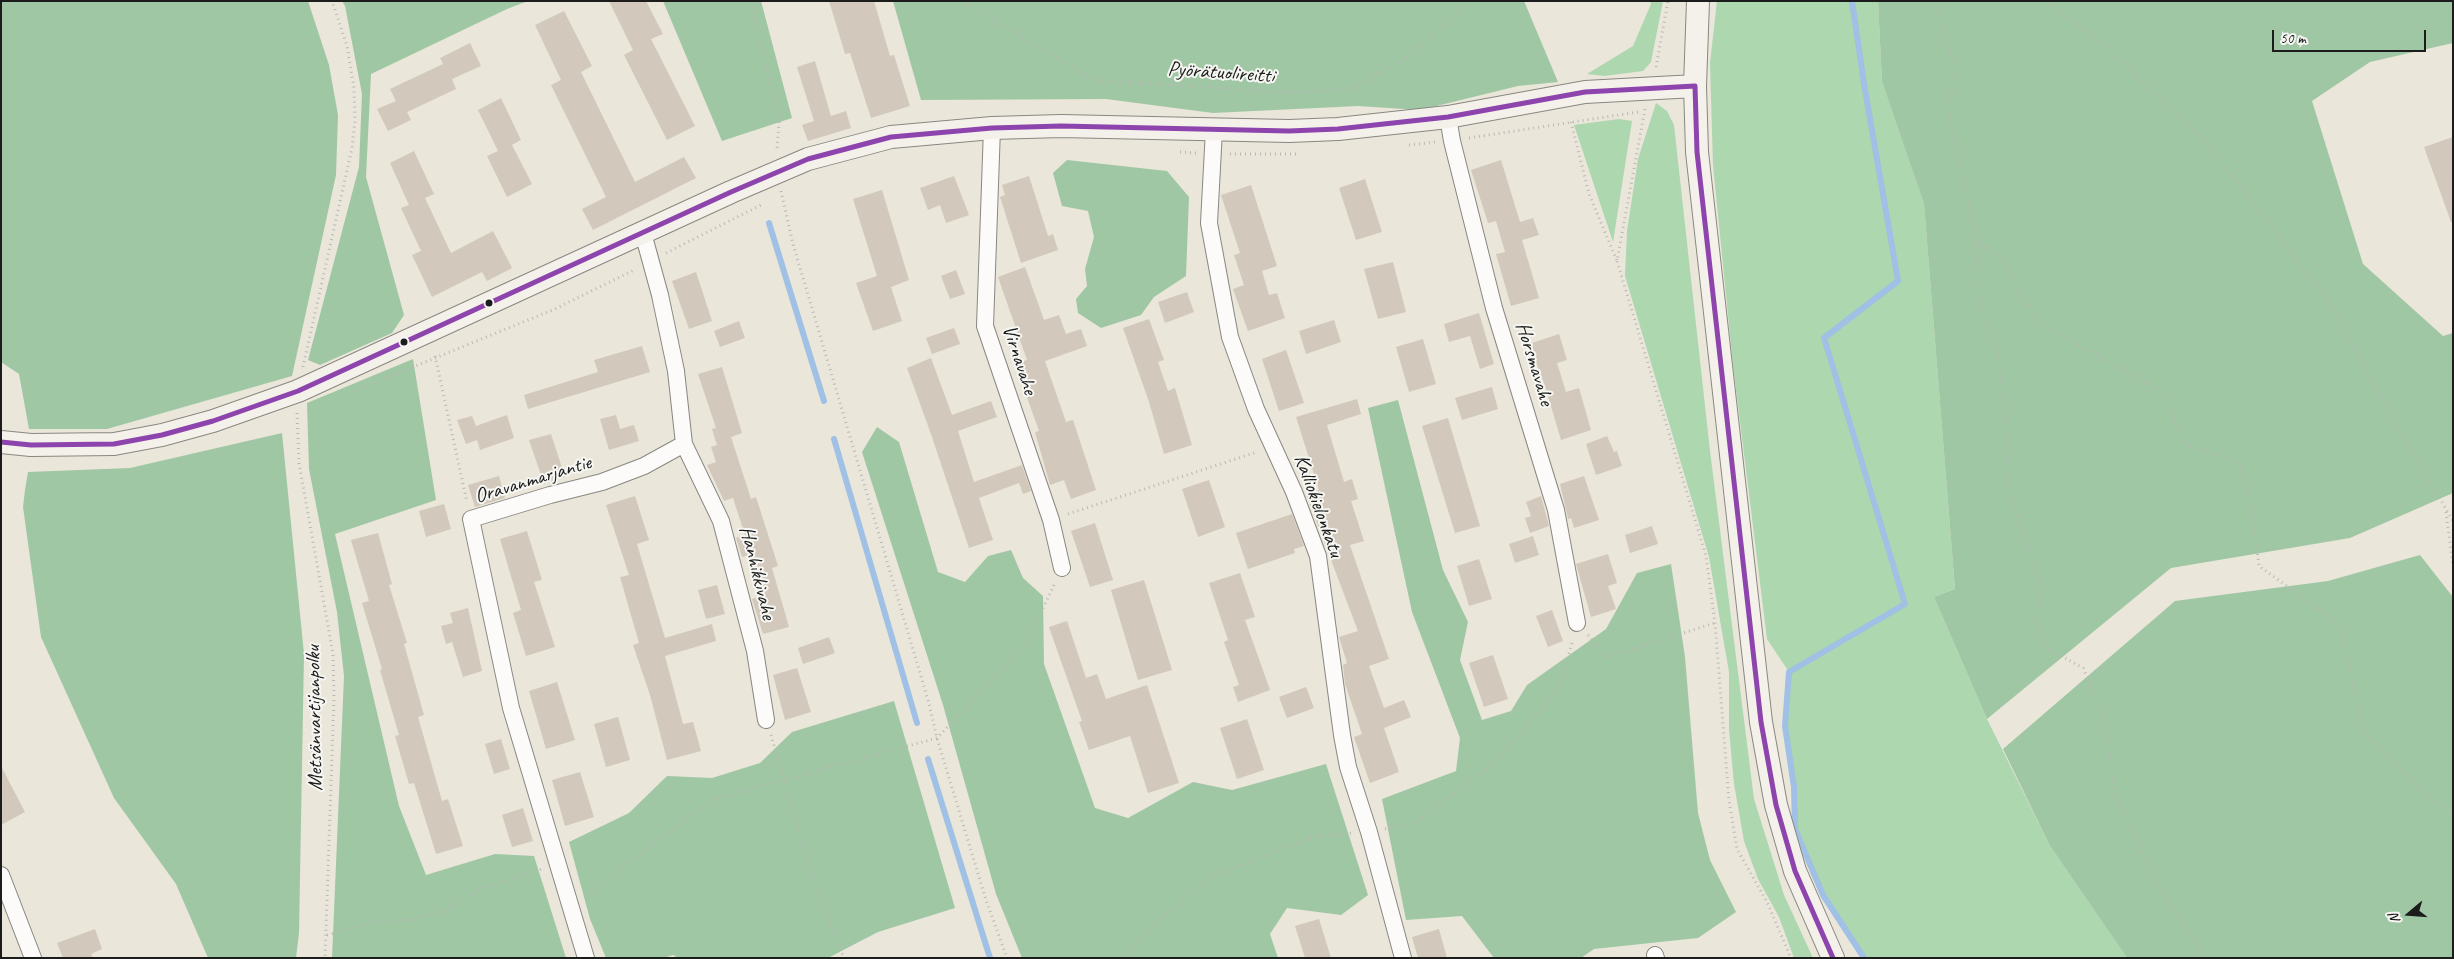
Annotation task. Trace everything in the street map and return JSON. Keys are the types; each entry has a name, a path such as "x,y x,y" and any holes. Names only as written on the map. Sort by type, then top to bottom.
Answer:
{"main road":[{"path":"1698,1 1695,86 1697,152 1761,722 1776,805 1795,871 1833,958"},
{"path":"1,442 31,445 114,444 162,435 213,421 301,404 426,332 643,233 776,173 841,148 891,137 992,128 1118,126 1214,130 1289,131 1338,129 1448,117 1585,92 1695,86"}],"street":[{"name":"Horsmavahe","path":"1448,117 1452,141 1494,308 1556,510 1577,623"},
{"name":"Virnavahe","path":"992,128 984,326 1051,520 1062,568"},
{"name":"Kalliokielonkatu","path":"1214,130 1209,223 1230,337 1256,409 1294,492 1318,556 1348,767 1370,832 1403,958"},
{"path":"643,233 676,371 684,444"},
{"name":"Oravanmarjantie","path":"586,958 511,708 471,519 550,495 602,482 644,466 684,444"},
{"name":"Hanhikkivahe","path":"684,444 721,521 755,652 766,720"},
{"path":"1,875 34,958"}],"path":[{"name":"Metsänvartijanpolku","path":"325,958 334,698 332,654 299,463 301,404 352,148 355,121 354,88 347,46 332,1"},
{"path":"751,1 767,72 780,109 776,173"},
{"name":"Pyörätuolireitti","path":"962,1 1094,80 1299,93 1353,88 1408,57 1471,1"},
{"path":"1617,261 1644,112 1653,88 1668,1"},
{"path":"1934,1 1953,61 1950,122 1977,241 1980,301 2000,359 2009,492 2040,580 2036,620 2045,647 2084,668 2104,712 2115,797 2159,887 2205,958"},
{"path":"2046,1 2107,48 2208,144 2332,307 2453,521"},
{"path":"1402,146 1452,141 1644,112"},
{"path":"1571,122 1589,194 1617,261 1706,556 1715,623 1729,801 1737,849 1767,902 1791,958"},
{"path":"1173,152 1305,154"},
{"path":"773,198 790,191"},
{"path":"782,194 793,244 928,700 937,738 986,900 1007,958"},
{"path":"344,396 435,357 555,310 764,203"},
{"path":"1977,241 2000,258 2041,324 2164,392 2183,443 2239,463 2251,500 2259,566 2341,625 2364,731 2428,795 2453,813"},
{"path":"426,332 435,357 471,519"},
{"path":"1051,520 1273,446"},
{"path":"2445,509 2453,566"},
{"path":"570,909 711,800 784,782 937,738 1026,644 1062,568"},
{"path":"1577,623 1607,657 1715,623"},
{"path":"1125,958 1157,921 1214,876 1310,838 1370,832 1416,823 1496,760 1558,691 1577,623"},
{"path":"766,720 814,881 844,958"},
{"path":"327,935 376,922 410,920 439,913 483,888 558,864"}],"green space":[{"path":"1,1 308,1 329,65 338,115 336,175 292,376 107,429 29,429 19,374 1,362"},
{"path":"342,1 528,1 507,9 371,74 366,177 404,315 392,333 320,365 308,360 359,167 362,94 345,6"},
{"path":"663,1 761,1 792,118 722,141"},
{"path":"893,1 1524,1 1558,82 1518,86 1420,110 1358,106 1213,113 1106,99 921,100"},
{"path":"1650,1 1663,1 1651,62 1643,71 1604,76 1587,74 1633,46 1651,4"},
{"path":"1717,1 1878,1 1882,82 1924,204 1955,589 1934,597 1987,719 2050,846 2127,958 1864,958 1823,895 1795,829 1794,787 1785,726 1789,672 1767,639 1733,365 1713,165 1710,63"},
{"path":"1878,1 2453,1 2453,43 2370,62 2312,101 2363,264 2443,336 2453,333 2453,493 2350,538 2171,568 1987,719 1934,597 1955,589 1924,204 1882,82"},
{"path":"1656,103 1667,111 1674,125 1710,451 1754,799 1784,895 1813,958 1794,958 1779,917 1758,879 1744,841 1734,784 1729,729 1729,672 1709,557 1625,276 1627,231 1638,159"},
{"path":"1619,119 1632,121 1613,242 1574,125"},
{"path":"1067,160 1167,171 1189,197 1186,276 1154,297 1141,315 1101,328 1078,313 1076,299 1087,286 1085,269 1094,237 1088,211 1062,206 1053,173"},
{"path":"413,359 436,500 335,534 399,806 426,875 495,854 534,856 566,958 332,958 344,676 337,612 309,469 307,403"},
{"path":"1398,400 1443,570 1468,622 1460,660 1482,720 1511,711 1527,685 1606,629 1637,573 1671,564 1685,657 1698,813 1710,860 1736,912 1698,938 1594,949 1581,958 1494,958 1462,916 1406,920 1382,799 1456,771 1460,738 1412,612 1368,408"},
{"path":"877,427 899,442 938,572 965,582 988,556 1011,550 1023,578 1043,596 1044,664 1095,808 1128,818 1193,782 1232,790 1326,764 1368,895 1341,915 1287,908 1270,934 1278,958 1022,958 996,894 943,705 862,452"},
{"path":"282,433 304,654 299,933 296,958 208,958 176,884 114,798 41,637 23,507 25,490 28,472 130,468"},
{"path":"2420,555 2453,597 2453,958 2127,958 2050,846 2003,749 2175,601 2328,581"},
{"path":"894,701 955,908 878,932 828,958 678,958 673,955 663,958 606,958 590,919 569,842 629,813 667,776 712,778 760,763 792,732"}],"building":[{"path":"609,1 646,1 663,34 651,39 695,126 667,140 624,55 633,50"},
{"path":"829,1 874,1 890,56 894,55 910,106 871,118 850,53 845,54"},
{"path":"564,11 592,66 581,72 635,182 684,157 696,178 593,230 582,209 606,197 551,85 561,80 535,25"},
{"path":"470,43 481,66 452,79 456,89 407,112 411,120 388,131 377,109 396,101 390,89 443,64 440,58"},
{"path":"815,61 831,116 846,111 851,128 808,141 802,125 814,121 797,67"},
{"path":"501,98 521,140 512,145 532,184 507,197 487,156 498,151 478,110"},
{"path":"2453,137 2453,222 2451,222 2424,147"},
{"path":"414,151 434,194 425,198 451,253 493,231 512,268 487,281 482,272 432,297 412,255 421,251 401,208 409,205 390,163"},
{"path":"1501,160 1520,222 1533,218 1539,235 1522,240 1539,298 1511,306 1496,254 1505,252 1496,221 1488,223 1471,170"},
{"path":"954,176 969,215 946,223 940,205 928,210 920,188"},
{"path":"1029,176 1048,236 1053,234 1058,250 1021,263 1000,197 1005,195 1002,185"},
{"path":"1365,179 1382,232 1356,240 1339,188"},
{"path":"1251,185 1277,266 1262,271 1269,295 1277,293 1285,318 1248,331 1233,289 1244,285 1234,255 1240,253 1221,195"},
{"path":"882,190 909,280 891,287 902,321 873,331 856,283 877,276 853,199"},
{"path":"1393,262 1406,312 1378,319 1364,269"},
{"path":"1025,267 1044,320 1059,315 1066,334 1081,329 1087,346 1045,361 1066,422 1073,420 1096,490 1071,499 1064,480 1050,485 1035,432 1039,431 1015,364 1027,360 998,277"},
{"path":"956,270 965,294 950,299 941,276"},
{"path":"696,272 712,321 689,329 672,281"},
{"path":"1187,292 1194,312 1165,323 1158,302"},
{"path":"1479,313 1494,364 1480,369 1470,336 1449,342 1444,324"},
{"path":"1149,319 1164,360 1158,362 1168,391 1175,388 1192,445 1164,454 1149,402 1123,328"},
{"path":"1334,320 1341,342 1306,354 1299,331"},
{"path":"739,321 745,338 720,347 714,331"},
{"path":"954,328 960,344 932,354 926,338"},
{"path":"1559,334 1567,360 1557,363 1566,392 1579,388 1591,430 1561,440 1545,386 1529,344"},
{"path":"1423,339 1436,384 1409,392 1396,347"},
{"path":"642,346 650,372 528,409 524,395 598,372 594,360"},
{"path":"1286,350 1304,403 1279,411 1262,359"},
{"path":"931,358 952,415 991,401 997,417 958,431 974,482 1022,465 1031,491 1023,494 1019,483 979,498 993,540 969,548 907,368"},
{"path":"722,367 742,433 731,437 751,499 756,497 778,566 772,568 789,627 763,634 752,599 762,596 749,555 742,557 736,538 745,535 733,498 724,501 707,465 716,462 711,447 717,445 712,429 716,428 698,374"},
{"path":"1492,387 1498,409 1462,420 1455,398"},
{"path":"1357,399 1361,414 1327,425 1344,482 1352,479 1358,499 1351,501 1364,541 1350,545 1389,659 1369,666 1384,708 1404,700 1411,717 1384,728 1399,772 1370,783 1354,737 1362,734 1345,684 1343,665 1347,663 1339,637 1358,631 1306,494 1319,490 1296,417"},
{"path":"507,415 514,438 480,450 477,440 466,444 457,420 472,416 476,426"},
{"path":"616,415 620,429 634,425 639,441 609,450 600,419"},
{"path":"1448,418 1480,526 1455,533 1422,426"},
{"path":"551,434 565,477 544,484 529,440"},
{"path":"1607,436 1614,452 1617,451 1622,466 1596,475 1586,444"},
{"path":"499,476 505,498 475,507 468,485"},
{"path":"1584,476 1599,520 1574,528 1571,518 1568,519 1560,484"},
{"path":"1209,480 1225,527 1198,537 1182,489"},
{"path":"635,496 649,540 637,544 665,638 712,624 716,641 665,656 683,724 693,722 701,751 667,760 650,695 633,645 639,643 620,577 629,575 606,505"},
{"path":"1541,496 1549,526 1530,533 1525,518 1531,516 1526,502"},
{"path":"444,504 451,529 426,537 419,511"},
{"path":"1292,514 1304,546 1294,549 1295,553 1248,569 1236,533"},
{"path":"1095,523 1113,580 1090,587 1071,531"},
{"path":"1652,526 1658,544 1630,553 1625,535"},
{"path":"527,531 542,580 534,582 555,647 526,656 513,613 521,610 500,539"},
{"path":"378,533 392,584 389,585 407,643 404,644 424,715 418,717 442,801 448,799 463,846 436,854 414,783 409,784 395,736 399,735 380,670 382,669 362,603 369,601 351,540"},
{"path":"1533,536 1539,555 1515,563 1509,544"},
{"path":"1608,554 1617,583 1608,586 1616,609 1591,617 1576,564"},
{"path":"1479,559 1492,599 1469,606 1457,566"},
{"path":"1240,573 1255,617 1245,620 1270,690 1238,702 1233,687 1239,685 1224,642 1228,640 1209,583"},
{"path":"1144,580 1172,670 1138,680 1111,590"},
{"path":"717,585 725,614 706,619 698,590"},
{"path":"468,608 482,671 463,677 452,642 446,644 441,626 453,623 450,613"},
{"path":"1552,610 1563,641 1548,647 1536,616"},
{"path":"1067,621 1086,678 1097,674 1106,699 1147,685 1179,783 1148,793 1130,736 1089,750 1079,722 1082,721 1049,627"},
{"path":"829,637 835,653 803,664 798,648"},
{"path":"1493,655 1508,699 1484,707 1469,663"},
{"path":"797,668 811,712 785,720 773,675"},
{"path":"557,682 575,740 546,749 529,691"},
{"path":"1306,687 1314,708 1287,718 1279,697"},
{"path":"618,717 630,760 606,767 594,724"},
{"path":"1247,719 1264,770 1237,779 1220,728"},
{"path":"501,739 510,769 494,774 485,744"},
{"path":"1,766 25,812 1,825"},
{"path":"580,772 594,817 565,826 552,780"},
{"path":"523,808 533,841 512,847 502,815"},
{"path":"1319,919 1331,958 1305,958 1295,926"},
{"path":"95,929 102,949 91,954 93,958 63,958 57,943"},
{"path":"1439,929 1447,958 1418,958 1412,937"}],"waterway":[{"path":"1852,1 1864,84 1898,281 1824,338 1905,604 1789,672 1785,726 1794,787 1795,829 1823,895 1864,958"},
{"path":"769,223 824,401"},
{"path":"834,439 917,723"},
{"path":"928,759 990,958"}],"transit line":[{"path":"1,442 31,445 114,444 162,435 213,421 298,391 731,192 808,159 891,137 992,128 1061,126 1289,131 1338,129 1448,117 1585,92 1695,86 1697,152 1761,722 1776,805 1795,871 1833,958"}]}
